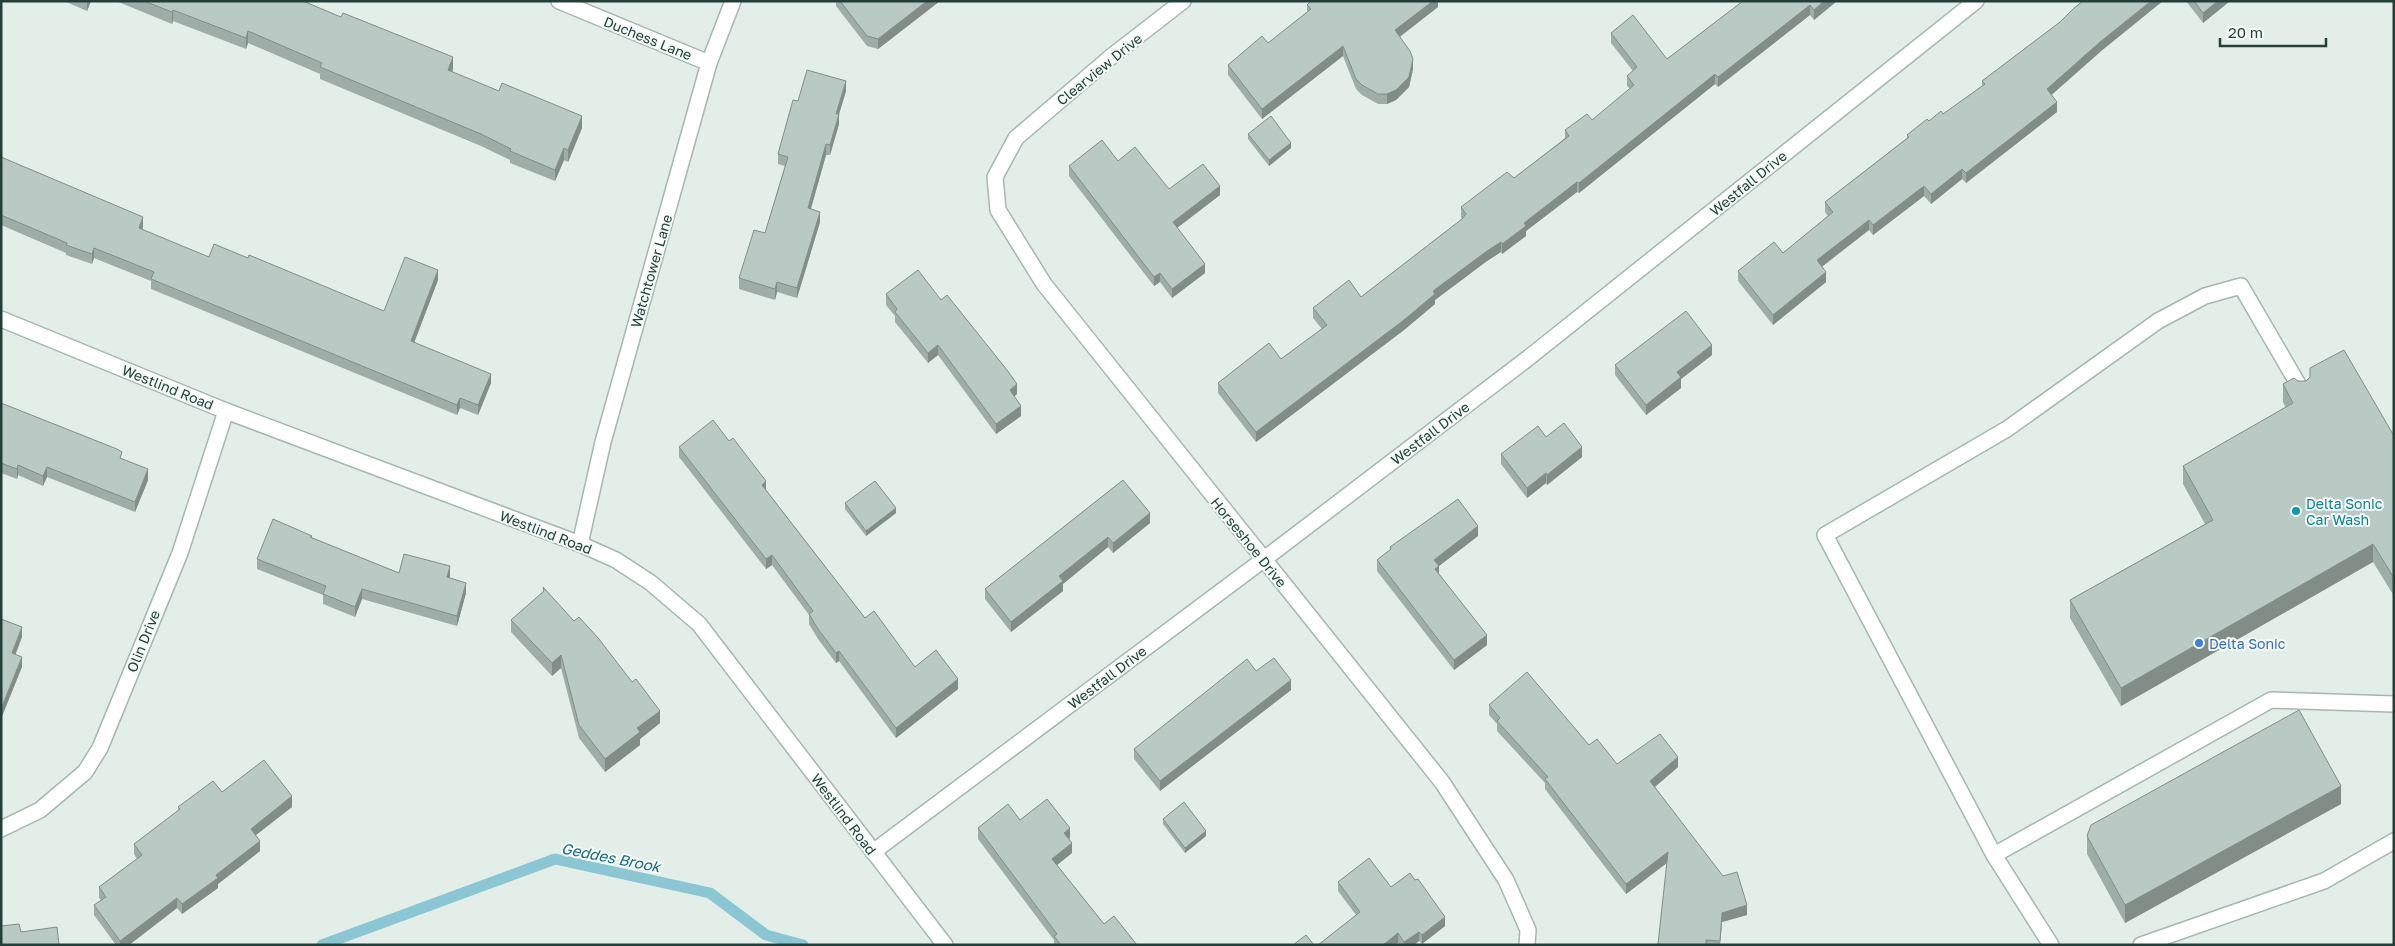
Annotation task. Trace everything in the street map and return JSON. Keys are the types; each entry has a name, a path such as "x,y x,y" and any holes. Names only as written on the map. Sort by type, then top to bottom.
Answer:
{"street":[{"name":"Duchess Lane","path":"560,1 709,63"},
{"name":"Watchtower Lane","path":"580,544 603,442 709,63 733,1"},
{"name":"Clearview Drive","path":"1016,138 1112,56 1183,1"},
{"name":"Westfall Drive","path":"873,852 1263,560 1527,358 1976,1"},
{"name":"Horseshoe Drive","path":"1016,138 995,177 998,210 1044,284 1442,782 1506,880 1528,930 1527,945"},
{"path":"2051,945 1994,855 1825,535 2007,429 2158,321 2205,296 2241,286 2302,391"},
{"name":"Westlind Road","path":"1,319 226,411 580,544 616,560 652,583 699,624 945,945"},
{"name":"Olin Drive","path":"1,829 40,810 85,772 100,748 180,553 226,411"},
{"path":"1994,855 2271,700 2394,704"},
{"path":"2141,945 2324,881 2394,841"}],"building":[{"path":"144,1 303,1 341,17 343,13 453,57 448,70 499,91 502,83 582,116 568,150 564,148 555,170 510,151 511,149 481,134 320,67 322,63 248,31 246,38"},
{"path":"840,1 927,1 878,39 867,36"},
{"path":"1311,1 1433,1 1395,30 1410,51 1413,59 1409,77 1396,90 1387,94 1378,94 1362,85 1356,79 1343,46 1262,109 1228,65 1262,36 1268,43 1311,9 1307,5"},
{"path":"1743,1 1824,1 1814,10 1810,5 1718,77 1715,74 1579,183 1577,182 1524,223 1526,226 1502,244 1501,242 1487,251 1433,291 1435,294 1404,320 1256,432 1218,383 1269,343 1281,359 1327,325 1313,308 1349,280 1361,297 1462,219 1466,214 1461,207 1507,172 1514,178 1569,136 1565,130 1587,114 1592,120 1634,85 1627,76 1637,67 1611,33 1633,15 1667,59"},
{"path":"2083,1 2151,1 2100,42 2047,89 2057,102 1966,173 1962,169 1931,194 1924,186 1873,225 1869,220 1817,260 1826,272 1773,315 1738,271 1774,242 1783,253 1833,212 1825,202 1909,137 1907,135 1927,119 1929,121 1941,111 1943,114 1985,84 1982,81 2060,22"},
{"path":"2194,1 2218,1 2203,13"},
{"path":"807,70 846,81 836,114 839,114 830,145 826,144 808,208 820,212 797,288 777,282 775,289 739,278 754,230 765,233 788,157 778,154 793,100 798,101"},
{"path":"1271,116 1291,143 1269,160 1248,134"},
{"path":"1102,140 1118,161 1135,147 1169,189 1203,164 1220,186 1173,222 1205,264 1172,289 1160,273 1154,277 1069,166"},
{"path":"1,157 143,217 139,228 209,257 214,244 248,258 249,255 384,311 405,257 438,270 411,341 491,374 478,405 460,398 457,405 151,279 154,272 94,248 92,254 66,245 67,243 1,215"},
{"path":"918,270 941,300 947,295 1017,384 1010,390 1021,406 996,424 938,345 928,353 895,312 897,309 886,294"},
{"path":"1686,311 1712,345 1677,372 1681,377 1646,405 1615,365"},
{"name":"Delta Sonic Car Wash","path":"2344,350 2394,436 2394,578 2373,544 2121,688 2070,600 2213,520 2183,466 2293,403 2283,384 2294,378 2298,381 2306,381 2310,377 2310,368"},
{"path":"1,403 117,449 122,452 120,458 148,469 135,502 47,467 43,476 18,465 17,469 1,463"},
{"path":"713,420 729,441 733,438 766,481 762,485 865,618 874,611 915,667 936,650 958,679 896,728 839,651 836,653 818,629 809,614 813,611 772,555 766,559 679,447"},
{"path":"1564,423 1582,447 1547,475 1546,473 1527,488 1501,454 1538,426 1546,437"},
{"path":"1123,480 1150,513 1113,543 1108,537 1059,576 1063,581 1011,622 985,589"},
{"path":"875,481 896,508 866,531 845,503"},
{"path":"1458,499 1478,526 1434,560 1439,566 1435,569 1487,635 1454,660 1377,560 1391,549 1390,547"},
{"path":"273,519 312,536 310,537 399,573 404,554 450,566 447,577 466,583 457,616 362,589 355,607 323,594 326,586 257,559"},
{"path":"543,587 574,621 579,617 599,639 632,682 636,679 660,711 637,728 640,732 605,759 579,725 561,655 552,663 511,620 544,591"},
{"path":"1,619 22,627 12,653 22,657 1,709"},
{"path":"1274,658 1291,680 1160,781 1134,749 1247,659 1256,671"},
{"path":"1527,672 1589,745 1597,739 1617,764 1660,734 1678,757 1650,781 1723,876 1737,872 1747,905 1722,913 1720,941 1706,940 1706,945 1658,944 1668,852 1626,884 1545,779 1548,777 1497,721 1500,718 1489,705"},
{"path":"2299,710 2341,786 2125,905 2087,836 2091,825"},
{"path":"264,760 292,796 251,829 260,841 216,875 218,878 182,904 177,898 120,941 94,905 106,897 99,887 142,855 134,844 180,809 178,807 213,781 222,792"},
{"path":"1047,799 1070,828 1064,833 1072,843 1052,859 1104,924 1114,916 1137,945 1061,945 1054,936 1057,934 978,828 1008,804 1020,820"},
{"path":"1184,802 1206,831 1185,848 1163,819"},
{"path":"1369,858 1391,887 1410,873 1415,880 1418,879 1445,917 1422,935 1419,932 1404,942 1398,933 1383,945 1318,945 1360,912 1338,882"},
{"path":"19,924 21,932 57,927 59,945 1,945 1,926"},
{"path":"1306,935 1314,945 1293,945"}],"waterway":[{"name":"Geddes Brook","path":"322,945 555,859 710,893 766,935 803,945"}],"place":[{"name":"Delta Sonic Car Wash","path":"2296,511"},
{"name":"Delta Sonic","path":"2199,643"}]}
